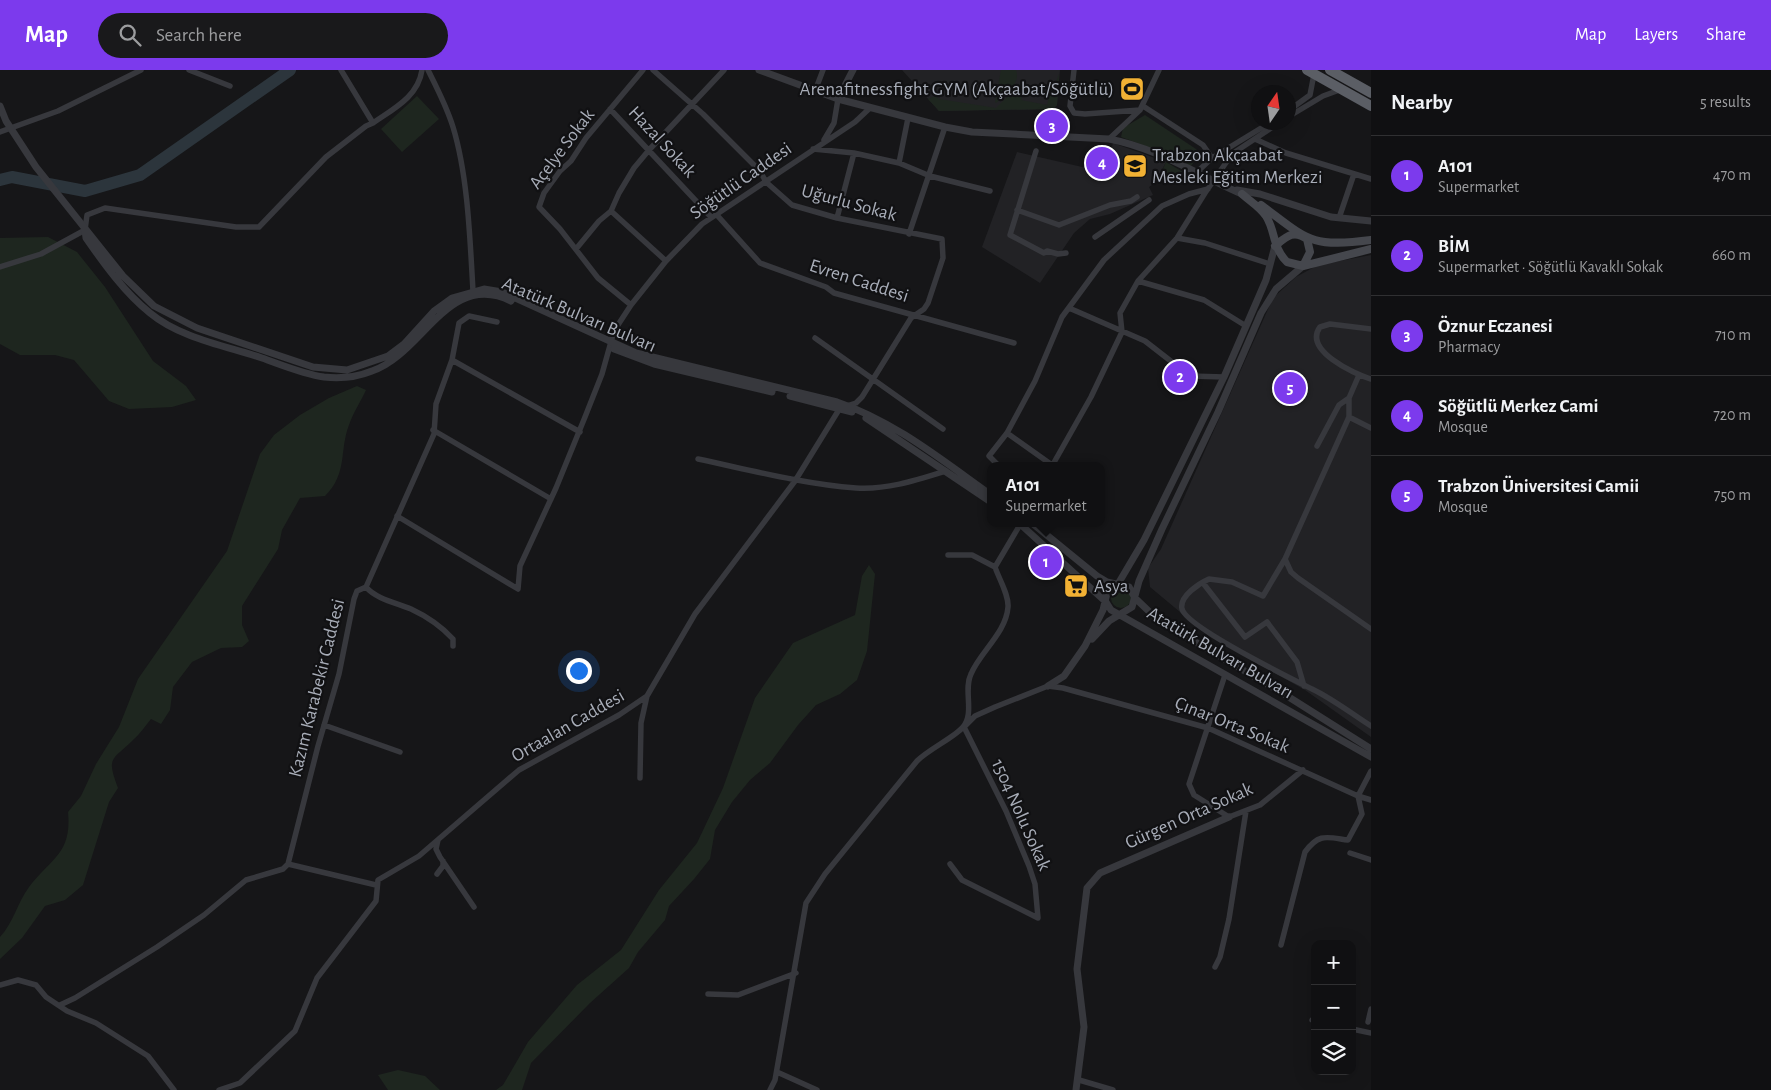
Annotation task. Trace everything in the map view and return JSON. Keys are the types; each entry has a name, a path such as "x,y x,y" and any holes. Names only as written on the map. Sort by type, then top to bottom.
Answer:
{"highway":[{"path":"1330,70 1371,93"},
{"path":"1310,72 1371,106"}],"main road":[{"path":"1242,194 1307,239 1310,247 1309,257 1303,266"},
{"path":"1242,194 1266,216 1273,232 1275,246 1287,262 1303,266 1371,249"},
{"path":"1275,246 1289,234 1330,244 1371,240"}],"street":[{"path":"0,132 82,101 141,70"},
{"path":"189,70 230,86"},
{"path":"342,70 373,123"},
{"path":"0,267 41,254 85,230 87,215 105,208 236,227 259,227 326,157 366,126 412,96 421,79 422,70"},
{"path":"428,70 450,120 459,155 470,241 473,291"},
{"name":"Açelye Sokak","path":"576,249 539,207 544,193 642,70"},
{"name":"Uğurlu Sokak","path":"653,70 693,105 760,171 766,182 792,205 837,218 909,234 942,239 943,258 941,268 928,303 916,315"},
{"path":"631,305 598,278 576,249 599,221 611,211 634,168 724,70"},
{"path":"759,70 815,92 944,127 972,132 1109,139 1139,147 1242,194"},
{"path":"815,92 823,70"},
{"path":"823,142 834,123 838,99 853,70"},
{"path":"1074,70 1070,106 1074,113 1085,114 1141,108 1203,145 1212,158"},
{"path":"1109,139 1141,108 1159,70"},
{"path":"1296,105 1310,94 1310,72"},
{"path":"1296,112 1323,96 1342,90"},
{"name":"Atatürk Bulvarı Bulvarı","path":"0,106 11,128 36,167 85,230 142,296 165,314 254,348 324,369 359,367 388,356 404,344 443,303 473,291 484,289 502,292 610,345 650,357 848,406 886,424 987,492"},
{"name":"Söğütlü Caddesi","path":"397,516 518,589 520,566 580,432 602,374 614,331 631,305 666,261 698,227 855,122 870,108"},
{"name":"Hazal Sokak","path":"610,109 714,216"},
{"path":"899,163 908,118"},
{"path":"909,234 930,176 944,127"},
{"path":"1196,172 1212,158 1258,130"},
{"path":"1054,462 1091,397 1122,332 1120,313 1138,281 1177,238 1232,154 1268,130"},
{"path":"1255,139 1286,153 1371,179"},
{"path":"813,149 854,152 899,163 930,176 990,191"},
{"path":"1036,151 1010,235 1044,254 1047,251 1058,254 1066,253"},
{"path":"837,218 854,152"},
{"path":"1339,218 1354,174"},
{"path":"995,462 989,456 1006,433 1035,381 1057,328 1068,308 1104,260 1152,214 1179,198 1208,189"},
{"path":"1230,189 1260,194 1315,213 1339,218 1371,221"},
{"path":"1018,210 1059,225 1110,205 1131,201 1137,196"},
{"path":"1095,237 1149,200"},
{"path":"611,211 666,261"},
{"name":"Evren Caddesi","path":"714,216 755,258 766,266 820,285 834,293 1014,343"},
{"name":"Atatürk Bulvarı Bulvarı","path":"85,230 86,238 127,292 159,320 182,332 313,375 352,377 388,364 413,344 447,307 480,295 506,298 610,345 673,369 840,408 858,414 886,430 987,499"},
{"path":"1177,238 1205,243 1270,264"},
{"path":"1085,646 1106,602 1107,593 1118,584 1144,540 1224,377 1266,280 1275,246"},
{"path":"770,1090 777,1072 786,1012 796,973 806,903 825,874 917,761 981,713 1048,686 1064,676 1085,646 1109,621 1132,607 1159,536 1218,412 1263,308 1276,289 1303,266"},
{"path":"1138,281 1204,300 1246,326"},
{"path":"1068,308 1152,345 1190,376 1224,377"},
{"path":"840,408 856,403 911,318 916,315"},
{"name":"Kazım Karabekir Caddesi","path":"288,864 339,674 354,599 357,591 366,587 434,434 436,404 452,360 459,323 463,318 476,317 497,322"},
{"path":"1371,329 1330,324 1320,327 1316,336 1317,344 1326,354 1359,375 1371,379"},
{"path":"815,338 944,429"},
{"path":"452,360 580,432"},
{"path":"1359,375 1349,398 1349,417 1284,559 1263,596 1223,579 1209,579 1183,601 1183,610 1190,619 1371,728"},
{"path":"1317,446 1339,405 1349,398"},
{"name":"Ortaalan Caddesi","path":"376,885 378,880 419,856 519,770 619,715 647,696 695,614 796,478 840,408"},
{"path":"1349,417 1371,428"},
{"path":"433,430 550,499"},
{"path":"1006,433 1046,462"},
{"path":"698,459 857,488 905,484 946,471"},
{"path":"995,567 1018,527"},
{"name":"Atatürk Bulvarı Bulvarı","path":"1023,527 1106,602 1111,610 1120,613 1371,757"},
{"name":"Atatürk Bulvarı Bulvarı","path":"1037,527 1088,570 1107,582 1129,587 1135,598 1158,620 1371,748"},
{"path":"948,555 972,555 995,567 1007,601 1007,612 996,636 971,673 967,690 968,713 964,727"},
{"path":"1284,559 1291,572 1298,578 1371,629"},
{"path":"1203,583 1246,637 1267,622 1297,662 1304,686"},
{"path":"366,587 378,595 414,611 444,629 453,639 453,646"},
{"path":"1225,674 1189,784 1194,795 1229,817"},
{"name":"Çınar Orta Sokak","path":"1048,686 1089,694 1208,728 1358,796 1371,800"},
{"path":"640,778 641,723 647,696"},
{"path":"324,726 400,752"},
{"name":"1504 Nolu Sokak","path":"950,864 962,880 1038,918 1035,884 1029,866 1006,811 964,727"},
{"name":"Gürgen Orta Sokak","path":"1079,1080 1084,1026 1077,969 1087,888 1100,873 1246,811 1274,796 1303,770"},
{"path":"1281,945 1305,852 1314,840 1323,837 1348,840 1362,814 1358,796 1371,771"},
{"path":"1215,967 1220,957 1229,919 1246,811"},
{"path":"438,840 436,849 474,907"},
{"path":"1350,853 1371,860"},
{"path":"437,874 443,866 443,861"},
{"path":"60,1005 90,989 157,947 204,915 246,880 283,869 288,864 376,885 376,901 317,978 295,1031 240,1083 219,1090"},
{"path":"708,994 738,995 796,973"},
{"path":"0,985 18,980 36,984 46,997 67,1011 96,1023 148,1056 174,1090"},
{"path":"1368,1022 1371,1009"},
{"path":"1356,1030 1371,1033"},
{"path":"777,1072 817,1090"},
{"path":"1076,1090 1079,1080 1113,1090"}],"shaded area":[{"path":"902,70 1060,70 1057,105 1053,109 939,111"},
{"path":"1001,70 1016,70 1017,75 1015,84 996,103 995,102"},
{"path":"1059,74 1057,105 1053,109 939,111 928,99 935,96 939,99 996,108 1020,84 1024,86 1021,100 1047,105 1051,88 1054,87"},
{"path":"417,96 439,119 402,152 381,129"},
{"path":"1145,115 1199,151 1199,155 1191,166 1154,149 1121,137 1123,128"},
{"path":"1113,143 1166,162 1156,182 1149,187 1153,195 1110,214 1090,219 1074,233 1040,283 982,247 1017,152 1104,172"},
{"path":"1166,162 1188,175 1176,182 1159,178"},
{"path":"48,237 77,252 105,287 153,361 186,386 196,400 172,407 129,409 109,401 74,360 55,355 20,355 0,344 0,238"},
{"path":"1371,255 1371,737 1305,690 1210,637 1150,587 1148,568 1161,549 1273,298 1296,277 1318,265"},
{"path":"357,386 366,390 349,425 337,479 325,496 300,498 282,530 278,549 242,606 242,625 249,641 242,647 221,648 192,662 173,687 170,710 161,724 151,719 138,735 116,756 113,760 112,770 118,788 109,802 83,885 65,900 45,906 22,938 0,959 0,937 9,925 29,887 63,847 67,837 68,812 81,796 96,764 119,727 138,679 227,551 260,454 274,435 300,415 329,398"},
{"path":"869,565 875,574 867,651 857,680 840,694 816,705 798,725 770,763 750,780 732,802 715,830 710,859 669,906 665,920 638,952 629,968 590,1003 531,1063 522,1090 496,1090 503,1085 528,1042 577,985 621,950 659,890 697,843 723,788 755,698 793,643 855,615 862,576"},
{"path":"1121,588 1128,591 1131,598 1128,605 1121,608 1114,605 1111,598 1114,591"},
{"path":"398,1070 425,1076 440,1090 388,1090 378,1075"}],"waterway":[{"path":"0,180 12,177 85,191 140,175 290,70"}],"place":[{"name":"Arenafitnessfight GYM (Akçaabat/Söğütlü)","path":"1132,89"},
{"name":"Öznur Eczanesi","path":"1052,126"},
{"name":"Söğütlü Merkez Cami","path":"1102,163"},
{"name":"Trabzon Akçaabat Mesleki Eğitim Merkezi","path":"1135,166"},
{"name":"BİM","path":"1180,377"},
{"name":"Trabzon Üniversitesi Camii","path":"1290,388"},
{"name":"A101","path":"1046,562"},
{"name":"Asya","path":"1076,586"}]}
